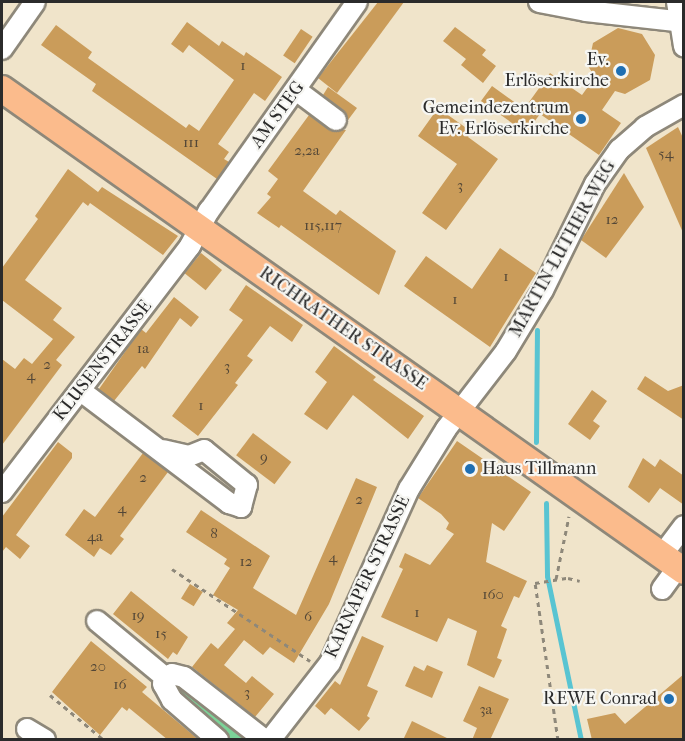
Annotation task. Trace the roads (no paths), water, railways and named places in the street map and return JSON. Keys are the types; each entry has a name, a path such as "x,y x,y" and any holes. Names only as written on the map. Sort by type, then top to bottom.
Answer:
{"main road":[{"name":"RICHRATHER STRASSE","path":"2,89 675,564"}],"street":[{"path":"2,49 35,2"},
{"name":"AM STEG","path":"200,229 209,211 357,2"},
{"path":"539,2 682,22"},
{"path":"677,2 684,46"},
{"path":"296,90 336,120"},
{"name":"MARTIN-LUTHER-WEG","path":"460,411 530,311 595,184 619,150 645,127 684,105"},
{"name":"KLUSENSTRASSE","path":"2,492 81,391 200,229"},
{"path":"81,391 164,450"},
{"name":"KARNAPER STRASSE","path":"270,740 330,663 409,489 460,411"},
{"path":"662,589 675,564 684,526"},
{"path":"97,621 167,679"},
{"path":"218,740 172,700 163,684 171,674 184,677 265,740"},
{"path":"27,729 45,740"}],"waterway":[{"path":"536,442 537,330"},
{"path":"546,503 547,576 581,740"}],"place":[{"name":"Ev. Erlöserkirche","path":"621,71"},
{"name":"Gemeindezentrum Ev. Erlöserkirche","path":"581,119"},
{"name":"Haus Tillmann","path":"470,469"},
{"name":"REWE Conrad","path":"669,699"}]}
